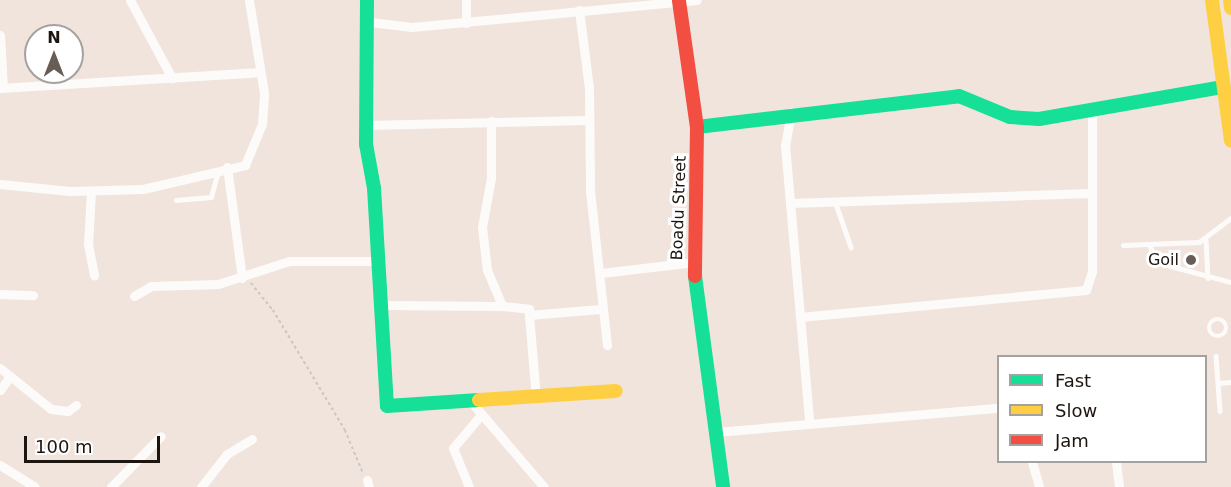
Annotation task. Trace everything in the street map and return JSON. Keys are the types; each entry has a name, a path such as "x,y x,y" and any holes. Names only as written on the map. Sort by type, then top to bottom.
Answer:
{"main road":[{"path":"367,0 370,22 366,125 380,261 380,305 387,406 477,410 536,398 616,391"},
{"path":"1212,0 1225,55 1223,87 1231,141"},
{"path":"1230,0 1231,7"},
{"name":"Boadu Street","path":"679,1 697,128 694,262 723,487"},
{"path":"697,128 791,112 959,96 1024,120 1092,111 1223,87"}],"street":[{"path":"130,0 172,78"},
{"path":"0,184 91,191 143,189 245,165 254,150 264,93 249,0"},
{"path":"466,0 466,23"},
{"path":"370,22 412,27 697,0"},
{"path":"579,10 589,88 586,120 601,273 600,309 607,345"},
{"path":"0,35 1,88 259,72"},
{"path":"800,317 1086,290 1092,271 1092,111"},
{"path":"791,112 785,138 809,421"},
{"path":"366,125 586,120"},
{"path":"491,121 491,178 482,227 487,270 502,306"},
{"path":"228,169 242,278"},
{"path":"91,191 88,244 94,275"},
{"path":"790,203 1055,198 1091,193"},
{"path":"134,296 151,286 242,278 289,261 380,261"},
{"path":"601,273 694,262"},
{"path":"0,294 33,296"},
{"path":"380,305 502,306 529,309 536,398"},
{"path":"529,315 600,309"},
{"path":"0,368 51,409 68,411 76,405"},
{"path":"0,390 10,376"},
{"path":"716,432 809,421 997,408"},
{"path":"469,487 453,448 477,410 544,487"},
{"path":"111,487 161,436"},
{"path":"201,487 227,454 252,439"},
{"path":"1032,463 1039,487"},
{"path":"1116,463 1119,487"},
{"path":"0,465 35,487"}],"lane":[{"path":"176,200 210,197 212,178 228,169"},
{"path":"835,201 851,247"},
{"path":"1123,245 1206,240 1231,218"},
{"path":"1206,240 1208,278"},
{"path":"1149,244 1158,261 1208,278 1231,282"},
{"path":"1217,318 1229,325 1222,336 1209,330 1217,318"},
{"path":"1216,356 1220,411"},
{"path":"1218,383 1231,381"}],"path":[{"path":"242,278 255,285 273,310 345,430 368,484"}],"traffic: fast":[{"path":"367,0 366,144 374,188 387,406 479,400"},
{"path":"697,127 959,96 1010,117 1039,119 1223,87"},
{"path":"695,276 723,487"}],"traffic: slow":[{"path":"1212,0 1231,141"},
{"path":"1230,0 1231,8"},
{"path":"479,400 616,391"}],"traffic: jam":[{"path":"679,1 697,127 695,276"}],"place":[{"name":"Goil","path":"1191,260"}]}
